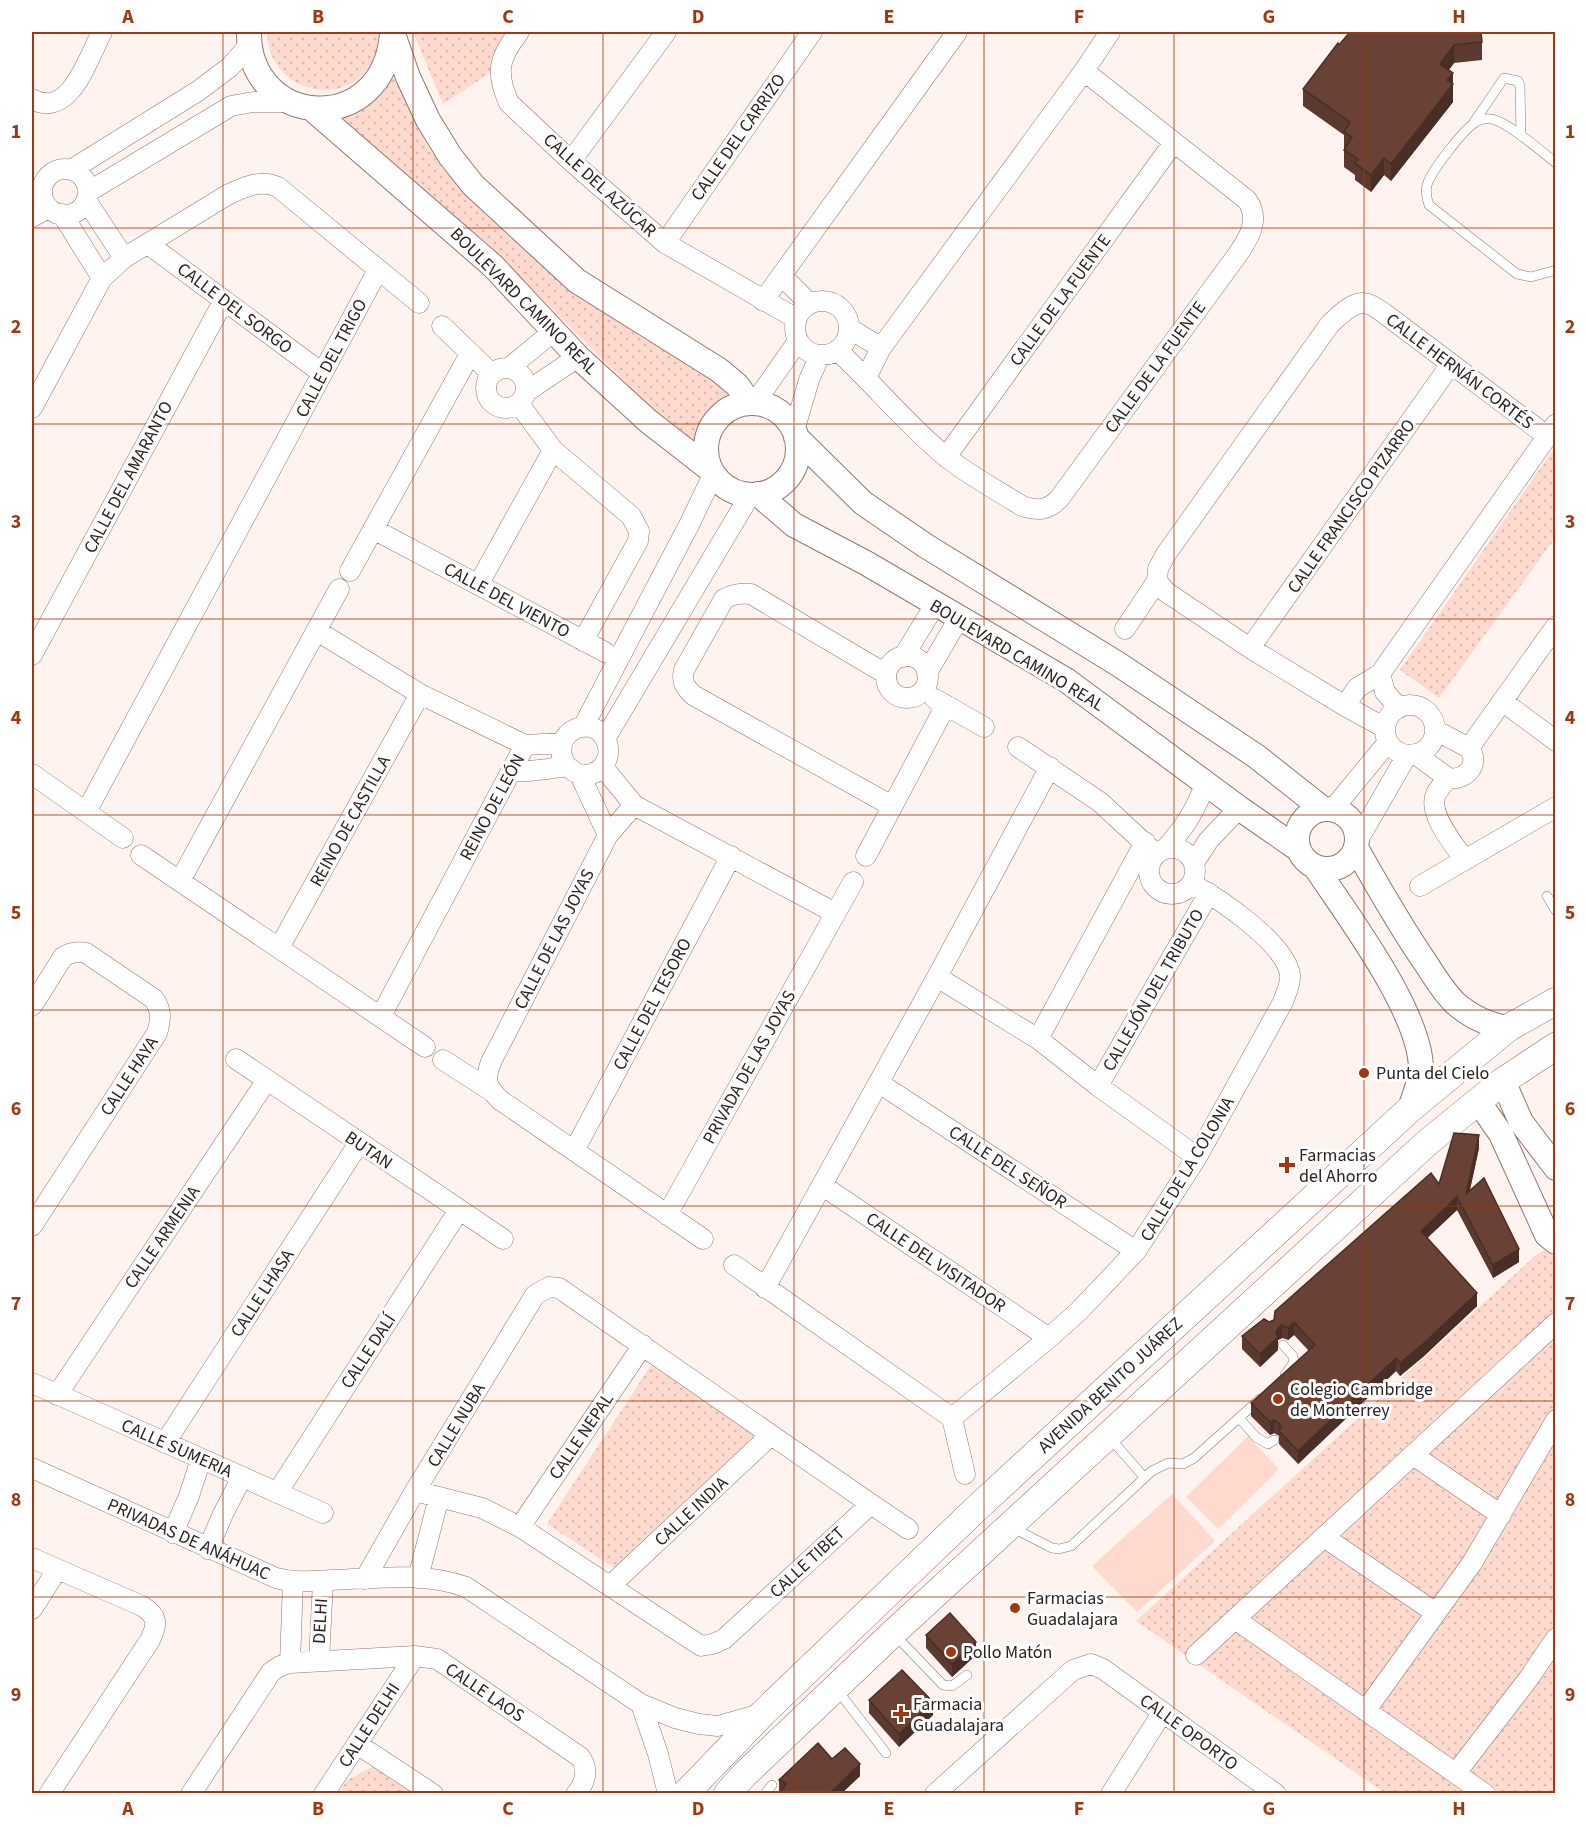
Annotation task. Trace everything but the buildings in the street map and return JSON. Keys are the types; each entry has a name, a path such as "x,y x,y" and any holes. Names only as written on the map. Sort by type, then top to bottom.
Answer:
{"main road":[{"name":"AVENIDA BENITO JUÁREZ","path":"685,1794 763,1713 978,1507 1410,1109 1508,1028 1556,1001"},
{"name":"AVENIDA BENITO JUÁREZ","path":"736,1784 893,1634 1011,1526 1254,1310 1428,1142 1503,1081 1556,1046"},
{"path":"736,1784 764,1731 763,1713"}],"street":[{"path":"32,99 48,105 57,103 66,96 75,85 102,32"},
{"name":"CALLE DEL AZÚCAR","path":"519,32 502,58 500,67 504,92 509,103 665,243 797,319"},
{"path":"571,161 666,32"},
{"name":"CALLE DEL CARRIZO","path":"665,243 812,32"},
{"path":"764,301 957,32"},
{"path":"828,352 866,378 881,348 1084,71 1110,32"},
{"path":"32,217 56,211 77,211 87,196 231,106 253,102 332,108 351,102 369,90 382,74 390,55 392,33"},
{"path":"392,33 408,77 450,156 473,185 577,281 719,370 753,402 780,412 795,434 863,503 927,546 1118,664 1256,756 1328,809 1348,817 1353,824 1357,844 1407,935 1443,989 1455,1002 1476,1017 1490,1025 1508,1028"},
{"path":"102,278 43,196 38,185 56,171 71,170 211,82 230,67 249,35"},
{"name":"BOULEVARD CAMINO REAL","path":"249,35 254,63 262,79 275,93 301,105 493,266 578,357 648,421 712,472"},
{"name":"CALLE DE LA FUENTE","path":"866,378 903,418 946,458 1022,506 1035,510 1051,507 1224,273 1248,238 1254,218 1253,209 1247,200 1084,71"},
{"name":"CALLE DE LA FUENTE","path":"946,458 1174,142"},
{"path":"71,170 83,178 87,196 124,258"},
{"path":"32,408 102,278 124,258 246,186 270,183 278,187 418,303"},
{"name":"CALLE DEL SORGO","path":"148,244 322,373"},
{"name":"CALLE DEL TRIGO","path":"86,812 378,270"},
{"path":"782,276 810,304"},
{"name":"CALLE DEL AMARANTO","path":"32,655 224,300"},
{"path":"849,328 843,344 828,352 811,353 798,341 795,326 802,310 810,304 828,302 843,311 849,328 881,348"},
{"name":"CALLE HERNÁN CORTÉS","path":"1157,581 1158,569 1166,554 1330,324 1356,304 1367,303 1385,314 1451,364 1551,430 1380,674 1357,688 1345,706"},
{"name":"CALLE DEL VIENTO","path":"373,529 583,641 638,541 639,531 631,516 553,450 522,398 524,379 521,374 501,371 470,354 442,326"},
{"path":"554,331 501,371 486,386 489,399 500,408 506,409 578,357"},
{"path":"798,341 753,402 734,406 720,415 710,428 706,444 707,460 712,472 729,489 754,495 772,490 785,480 793,468 798,453 795,434 809,380 828,352"},
{"path":"350,572 470,354"},
{"name":"CALLE FRANCISCO PIZARRO","path":"1250,648 1451,364"},
{"path":"478,585 553,450"},
{"path":"583,727 689,525 712,472"},
{"path":"605,739 754,495"},
{"name":"BOULEVARD CAMINO REAL","path":"754,495 794,525 866,563 1066,680 1298,849"},
{"path":"1125,629 1157,581 1179,602 1345,706 1387,735 1400,753 1411,754 1423,751 1429,745 1435,730"},
{"path":"180,882 339,589"},
{"path":"886,674 751,594 740,593 724,599 682,676 683,682 693,695 892,806"},
{"path":"903,657 935,604"},
{"path":"927,673 921,662 903,657 892,663 886,674 888,687 897,696 910,698 922,692 926,687 927,673 959,618"},
{"path":"1469,748 1556,626"},
{"name":"REINO DE LEÓN","path":"316,631 420,693 525,745 381,1016"},
{"path":"583,641 605,652"},
{"path":"1380,674 1385,692 1399,708"},
{"path":"922,692 984,727"},
{"name":"REINO DE CASTILLA","path":"279,948 420,693"},
{"path":"1502,701 1556,741"},
{"path":"866,856 946,705"},
{"path":"1410,1109 1421,1071 1416,1037 1376,959 1316,868 1305,861 1296,840 1301,823 1314,811 1328,809 1387,735 1387,720 1399,708 1415,705 1423,709 1429,714 1435,730 1469,748 1473,758 1470,771 1459,778 1448,778 1411,754"},
{"path":"511,772 573,771 589,775 603,766 609,753 605,739 596,729 583,727 570,732 562,743 562,759 573,771 608,835"},
{"path":"525,745 562,743"},
{"path":"1018,747 1100,802 1155,848 1172,848 1186,852 1194,863 1200,888 1173,895 1154,887 1148,873 1155,848"},
{"path":"1316,868 1333,870 1347,862 1411,754"},
{"path":"603,766 634,805 835,913"},
{"path":"765,1288 823,1186 1050,767"},
{"path":"32,774 123,838"},
{"path":"1448,778 1437,794 1436,815 1444,831 1465,860"},
{"path":"1038,1039 1155,848 1182,830 1194,813 1206,783"},
{"name":"CALLE DE LAS JOYAS","path":"490,1090 487,1074 491,1062 608,835 634,805"},
{"path":"1420,886 1556,807"},
{"path":"1194,863 1208,841 1239,808"},
{"path":"141,855 425,1047"},
{"name":"CALLE DEL TESORO","path":"574,1151 731,856"},
{"name":"PRIVADA DE LAS JOYAS","path":"667,1215 854,882"},
{"name":"CALLEJÓN DEL TRIBUTO","path":"1098,1086 1200,888"},
{"name":"CALLE DE LA COLONIA","path":"952,1418 1049,1338 1087,1303 1136,1251 1197,1157 1283,1002 1290,975 1287,964 1279,953 1258,930 1234,910 1200,888"},
{"name":"CALLE HAYA","path":"32,1006 63,957 71,952 79,951 86,953 154,999 159,1005 161,1020 157,1033 32,1227"},
{"path":"937,977 1038,1039 1098,1086 1197,1157"},
{"name":"BUTAN","path":"236,1059 503,1239"},
{"path":"443,1060 490,1090 500,1100 704,1239"},
{"name":"CALLE ARMENIA","path":"57,1395 267,1080"},
{"path":"1503,1081 1521,1122 1556,1168"},
{"name":"CALLE DEL SEÑOR","path":"879,1083 1136,1251"},
{"path":"1478,1101 1501,1134 1547,1235 1556,1242"},
{"name":"CALLE LHASA","path":"165,1443 359,1143"},
{"name":"CALLE DEL VISITADOR","path":"823,1186 1049,1338"},
{"name":"CALLE DALÍ","path":"277,1492 459,1210"},
{"path":"734,1265 952,1418 965,1474"},
{"name":"CALLE NUBA","path":"365,1579 415,1491 535,1295 549,1287 559,1288 643,1345"},
{"path":"1196,1655 1556,1323"},
{"path":"643,1345 908,1529"},
{"name":"CALLE NEPAL","path":"520,1527 643,1345"},
{"name":"CALLE SUMERIA","path":"32,1383 322,1513"},
{"path":"1366,1710 1472,1563 1556,1420"},
{"name":"CALLE INDIA","path":"610,1586 771,1435"},
{"path":"1413,1455 1501,1515"},
{"path":"173,1533 189,1496 201,1459"},
{"name":"PRIVADAS DE ANÁHUAC","path":"32,1468 260,1572 293,1582 418,1578 452,1582 477,1592 641,1704 675,1718 718,1726 763,1713"},
{"path":"208,1549 242,1477"},
{"name":"CALLE TIBET","path":"415,1491 482,1508 520,1527 701,1646 724,1639 871,1504"},
{"name":"CALLE NUBA","path":"418,1578 439,1497"},
{"path":"1324,1537 1436,1613"},
{"path":"32,1558 142,1606 151,1612 156,1621 150,1640 49,1794"},
{"path":"32,1609 57,1570"},
{"name":"DELHI","path":"319,1661 323,1581"},
{"name":"DELHI","path":"291,1663 293,1582"},
{"path":"1235,1619 1485,1794"},
{"path":"1456,1773 1529,1678 1556,1638"},
{"name":"CALLE LAOS","path":"190,1794 271,1672 280,1666 291,1663 415,1656 437,1659 580,1757 585,1764 586,1775 576,1794"},
{"name":"CALLE DELHI","path":"324,1794 415,1656"},
{"name":"CALLE OPORTO","path":"935,1794 1073,1670 1090,1665 1103,1669 1263,1790"},
{"path":"641,1704 658,1754 668,1794"},
{"path":"1111,1794 1162,1713"},
{"path":"357,1744 433,1794"}],"lane":[{"path":"1521,136 1520,86 1518,81 1504,78 1428,184 1426,198 1429,205 1517,273 1531,277 1556,270"},
{"path":"1473,124 1483,119 1493,119 1521,136 1556,163"},
{"path":"1547,897 1556,911"},
{"path":"1278,1382 1291,1369 1294,1362 1293,1356 1283,1345"},
{"path":"1011,1526 1052,1548 1071,1546 1144,1477 1160,1466 1188,1462 1270,1389"},
{"path":"1239,1418 1262,1442 1268,1444 1274,1440"},
{"path":"1109,1437 1144,1477"},
{"path":"893,1634 943,1685 952,1686 967,1675"},
{"path":"837,1689 886,1754"},
{"path":"765,1794 772,1785"}],"shaded area":[{"path":"267,32 379,32 376,51 366,71 351,83 333,89 315,89 297,83 282,71 271,54"},
{"path":"413,32 512,32 494,57 491,72 443,104"},
{"path":"390,78 401,81 425,142 443,169 579,296 646,340 729,387 728,396 708,417 695,445 669,426 485,241 342,123 344,117 372,102"},
{"path":"1555,447 1555,538 1439,698 1400,670"},
{"path":"1555,1243 1555,1793 1385,1793 1136,1621 1535,1256"},
{"path":"651,1365 754,1436 616,1569 547,1524"},
{"path":"1248,1436 1279,1469 1218,1529 1186,1497"},
{"path":"1172,1494 1215,1541 1137,1612 1092,1566"},
{"path":"373,1766 413,1793 339,1794 346,1781"}],"place":[{"name":"Punta del Cielo","path":"1364,1073"},
{"name":"Farmacias del Ahorro","path":"1287,1165"},
{"name":"Colegio Cambridge de Monterrey","path":"1278,1399"},
{"name":"Farmacias Guadalajara","path":"1015,1608"},
{"name":"Pollo Matón","path":"951,1652"},
{"name":"Farmacia Guadalajara","path":"901,1714"}]}
